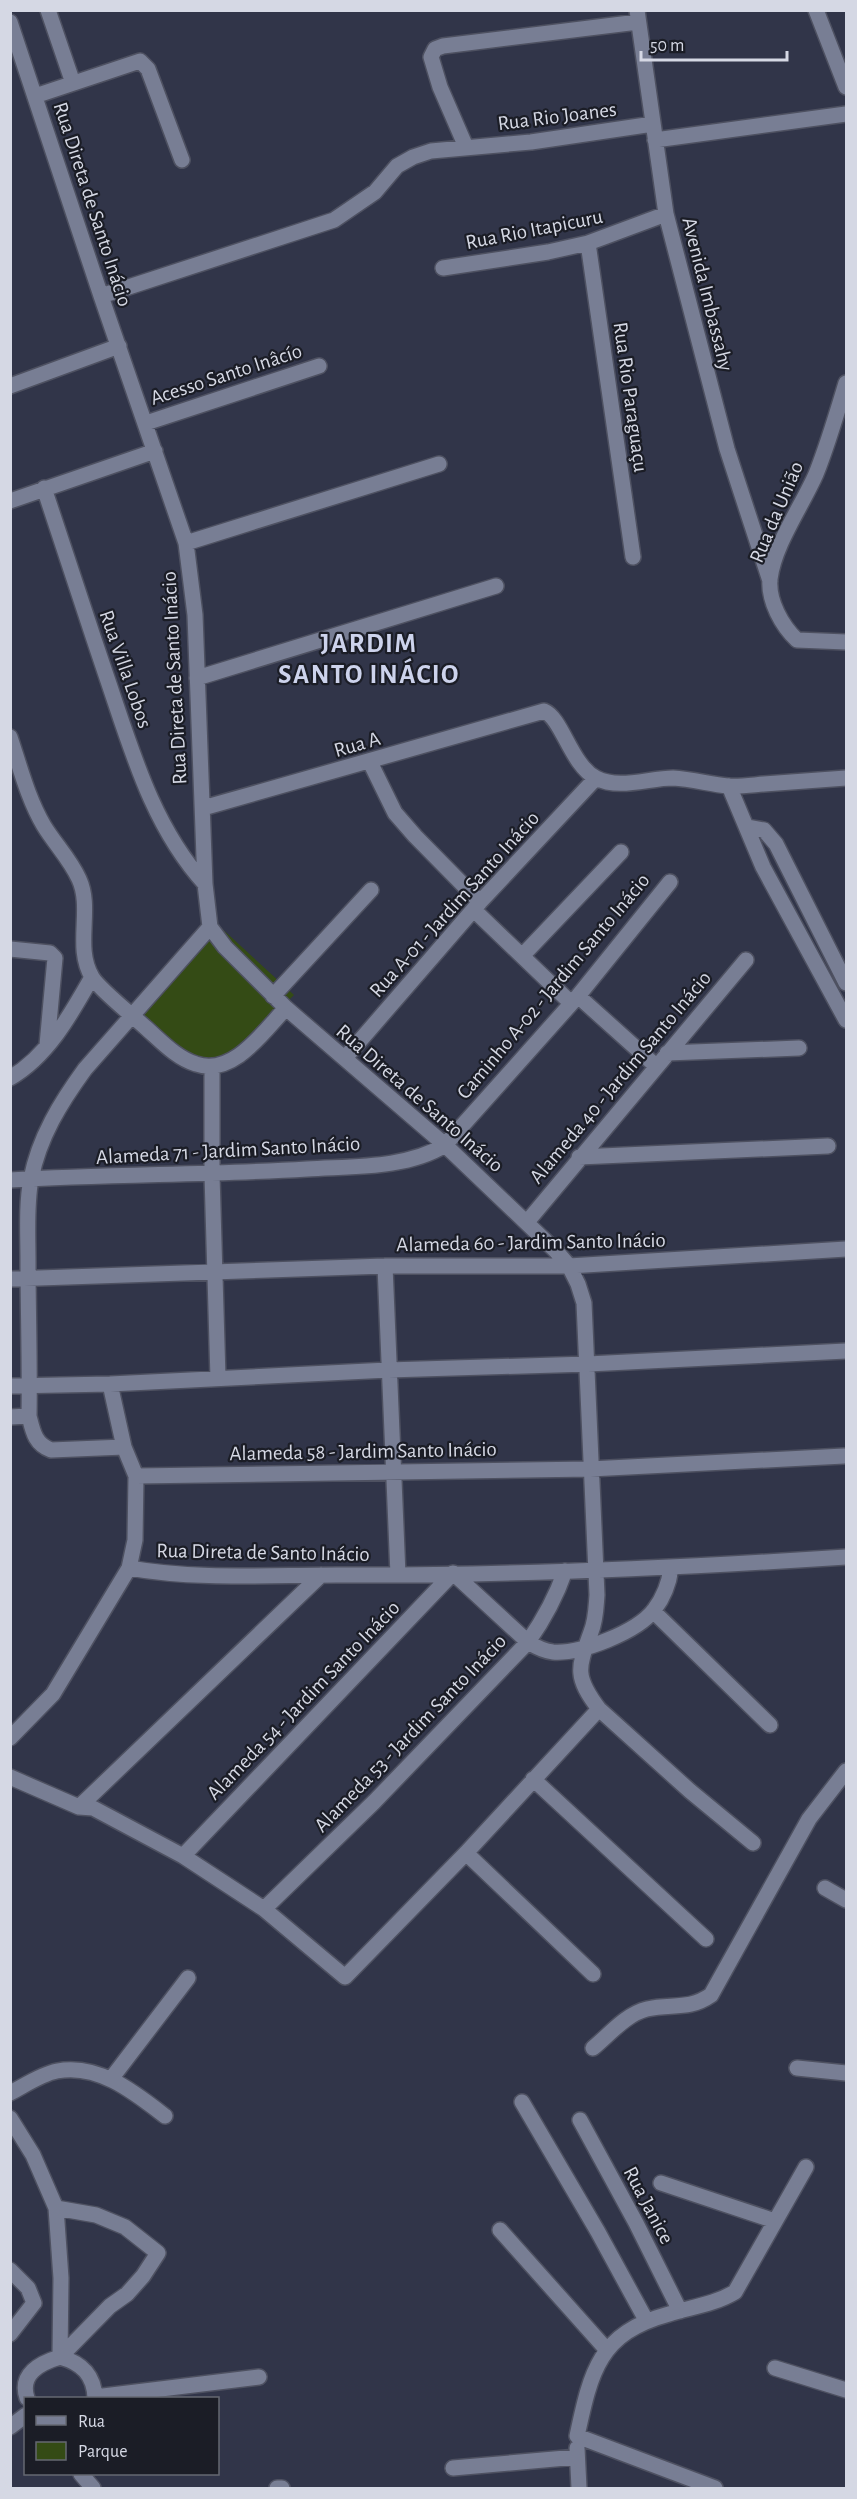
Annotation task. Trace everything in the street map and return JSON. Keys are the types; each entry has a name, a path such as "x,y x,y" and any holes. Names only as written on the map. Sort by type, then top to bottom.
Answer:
{"street":[{"path":"48,10 73,82"},
{"path":"816,10 846,87"},
{"path":"466,147 432,60 435,49 638,16"},
{"name":"Avenida Imbassahy","path":"638,16 666,214 728,450 770,581"},
{"name":"Rua Direta de Santo Inácio","path":"10,22 186,543 195,604 205,884 210,927 225,947 273,996 445,1144 527,1221 569,1266 579,1284 584,1303 596,1570 398,1575 208,1575 156,1573 129,1568 53,1694 10,1738"},
{"path":"35,96 136,61 144,64 182,160"},
{"path":"655,140 846,114"},
{"name":"Rua Rio Joanes","path":"101,296 334,220 375,192 397,166 431,151 531,142 653,124"},
{"name":"Rua Rio Itapicuru","path":"443,268 548,252 588,243 666,214"},
{"name":"Rua Rio Paraguaçu","path":"588,243 633,557"},
{"path":"10,386 119,346"},
{"name":"Acesso Santo Inâcío","path":"146,423 319,366"},
{"name":"Rua da União","path":"846,382 816,472 779,548 770,581 779,617 785,629 797,640 846,642"},
{"path":"10,501 155,451"},
{"path":"186,543 439,464"},
{"name":"Rua Villa Lobos","path":"44,488 137,765 180,853 205,884"},
{"path":"197,678 496,586"},
{"name":"Rua A","path":"203,808 370,762 536,712 550,713 571,751 587,772 596,778"},
{"path":"10,737 33,803 82,887 84,943 92,977 132,1016 177,1054 195,1064 212,1067 228,1062 244,1052 286,1008"},
{"path":"370,762 395,813 522,956 656,1066"},
{"path":"596,778 617,783 673,778 729,786 846,778"},
{"name":"Rua A-01 - Jardim Santo Inácio","path":"345,1058 477,906 596,778"},
{"path":"729,786 747,827 752,846 846,1020"},
{"path":"747,827 764,830 776,844 846,983"},
{"path":"522,956 621,852"},
{"name":"Caminho A-02 - Jardim Santo Inácio","path":"445,1144 574,999 670,882"},
{"path":"273,996 372,890"},
{"path":"124,1448 51,1450 38,1442 33,1434 29,1416 28,1220 31,1179 44,1137 68,1092 85,1068 210,927"},
{"path":"10,949 50,953 56,958 47,1045"},
{"name":"Alameda 40 - Jardim Santo Inácio","path":"527,1221 746,960"},
{"path":"10,1078 31,1064 47,1045 72,1011 92,977"},
{"path":"667,1053 799,1048"},
{"path":"212,1067 212,1175 218,1378"},
{"name":"Alameda 71 - Jardim Santo Inácio","path":"10,1180 212,1175 367,1165 411,1159 445,1144"},
{"path":"579,1157 828,1146"},
{"name":"Alameda 60 - Jardim Santo Inácio","path":"10,1279 385,1266 569,1266 846,1249"},
{"path":"385,1266 387,1370 398,1575"},
{"path":"10,1386 110,1384 387,1370 588,1364 846,1351"},
{"path":"110,1384 124,1448 136,1476 135,1540 129,1568"},
{"path":"10,1417 29,1416"},
{"name":"Alameda 58 - Jardim Santo Inácio","path":"136,1476 590,1469 844,1456"},
{"path":"753,1843 690,1791 599,1709 587,1693 581,1678 580,1664 596,1613 596,1570 671,1568 846,1557"},
{"path":"453,1573 528,1642 540,1649 553,1652 584,1648 639,1624 653,1611 669,1586 671,1568"},
{"name":"Alameda 53 - Jardim Santo Inácio","path":"264,1909 374,1802 528,1642 542,1622 565,1571"},
{"name":"Alameda 54 - Jardim Santo Inácio","path":"183,1856 453,1573"},
{"path":"79,1807 321,1575"},
{"path":"653,1611 770,1725"},
{"path":"10,1777 79,1807 109,1815 183,1856 264,1909 345,1977 466,1853 599,1709"},
{"path":"593,2048 627,2019 646,2009 698,2004 711,1995 809,1819 846,1771"},
{"path":"533,1779 706,1939"},
{"path":"466,1853 593,1974"},
{"path":"825,1888 846,1900"},
{"path":"111,2079 188,1978"},
{"path":"797,2068 846,2073"},
{"path":"10,2094 56,2071 86,2070 111,2079 165,2116"},
{"path":"522,2102 646,2320"},
{"path":"10,2118 33,2155 56,2208 61,2278 60,2356"},
{"name":"Rua Janice","path":"580,2120 636,2223 680,2311"},
{"path":"579,2488 577,2436 588,2387 606,2349 646,2320 722,2300 735,2292 806,2167"},
{"path":"662,2183 775,2221"},
{"path":"27,2397 25,2384 32,2371 44,2362 60,2356 110,2306 127,2294 159,2253 125,2227 96,2215 56,2208"},
{"path":"500,2230 606,2349"},
{"path":"10,2270 28,2288 34,2303 10,2334"},
{"path":"60,2356 82,2367 94,2386 95,2397"},
{"path":"774,2368 846,2390"},
{"path":"103,2397 259,2377"},
{"path":"10,2427 24,2416"},
{"path":"577,2436 688,2484 716,2488"},
{"path":"453,2468 578,2457"},
{"path":"82,2475 93,2488"}],"green space":[{"path":"218,925 294,995 245,1043 215,1060 200,1061 179,1051 134,1010"}],"district":[{"name":"JARDIM SANTO INÁCIO","path":"369,658"}]}
